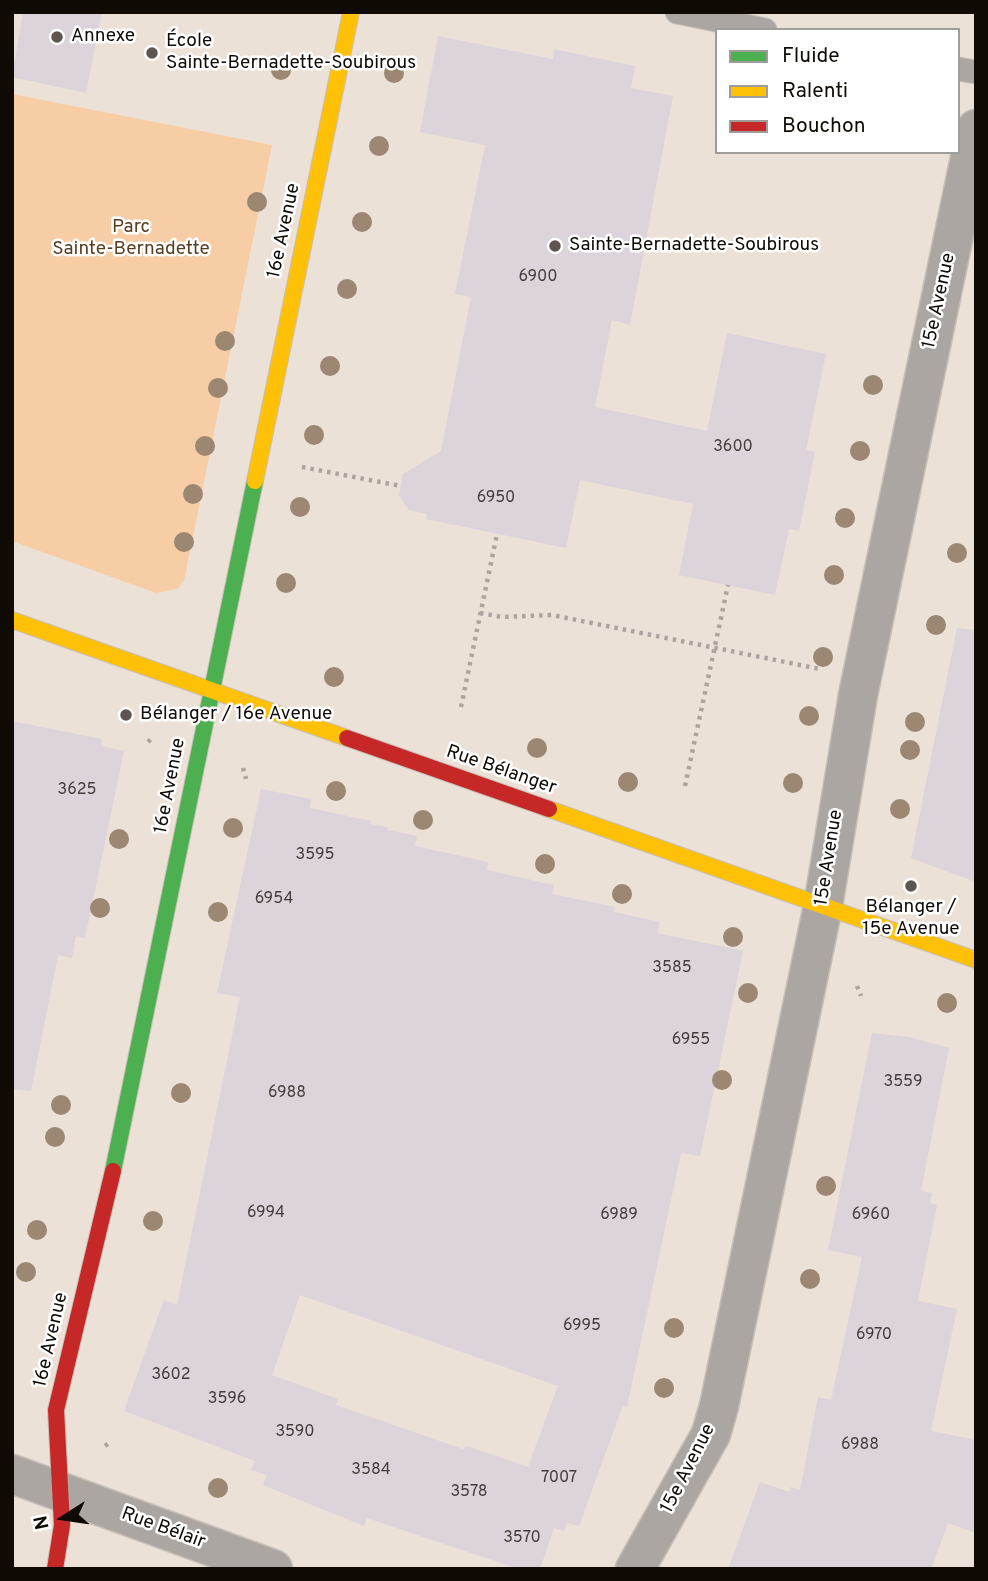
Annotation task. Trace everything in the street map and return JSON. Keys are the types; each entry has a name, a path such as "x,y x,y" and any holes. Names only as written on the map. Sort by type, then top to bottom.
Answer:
{"street":[{"name":"16e Avenue","path":"55,1569 62,1525 56,1410 112,1176 351,12"},
{"name":"15e Avenue","path":"635,1569 697,1460 716,1415 823,906 858,695 974,146"},
{"name":"Rue Bélanger","path":"12,620 976,960"},
{"name":"Rue Bélair","path":"12,1474 274,1569"}],"lane":[{"path":"677,12 755,28"}],"path":[{"path":"291,465 401,486"},
{"path":"461,707 497,534"},
{"path":"685,786 728,585"},
{"path":"480,613 502,617 552,615 830,671"},
{"path":"148,742 153,737"},
{"path":"243,767 246,779"},
{"path":"858,986 860,996"}],"green space":[{"name":"Parc Sainte-Bernadette","path":"12,94 272,145 184,581 177,589 156,593 12,541"}],"building":[{"name":"Annexe","path":"23,12 102,12 86,93 12,77"},
{"name":"Sainte-Bernadette-Soubirous","path":"438,36 553,59 554,49 635,66 631,88 673,96 630,325 612,320 595,407 707,431 727,333 826,354 806,450 815,452 799,531 789,529 775,595 679,575 693,504 580,480 566,548 426,519 427,514 409,510 399,496 403,474 441,451 471,297 455,294 485,145 420,132"},
{"path":"957,628 976,630 976,882 911,858"},
{"path":"12,721 102,739 101,746 124,751 85,938 76,936 72,958 58,955 31,1091 12,1089"},
{"path":"261,789 311,799 310,808 371,821 370,824 388,827 387,830 417,836 415,846 488,862 487,870 554,885 552,894 615,907 614,912 660,922 657,933 743,951 700,1156 681,1153 627,1407 623,1405 579,1526 567,1523 564,1531 554,1528 540,1569 519,1569 367,1518 364,1526 263,1485 267,1475 251,1470 255,1461 124,1411 164,1300 177,1305 240,997 217,993","holes":["300,1295 558,1386 528,1467 467,1446 463,1449 336,1405 338,1399 272,1375"]},
{"path":"872,1033 909,1037 949,1048 921,1191 932,1193 930,1203 937,1205 918,1301 957,1309 931,1431 976,1440 976,1533 948,1523 931,1569 728,1569 760,1482 789,1492 791,1487 800,1490 818,1397 831,1400 862,1257 828,1250"}],"traffic: fast":[{"path":"113,1171 255,481"}],"traffic: slow":[{"path":"255,481 351,12"},
{"path":"12,620 347,738"},
{"path":"549,809 976,960"}],"traffic: jam":[{"path":"347,738 549,809"},
{"path":"55,1569 62,1525 56,1410 113,1171"}],"place":[{"name":"Annexe","path":"57,37"},
{"name":"École Sainte-Bernadette-Soubirous","path":"152,53"},
{"name":"Sainte-Bernadette-Soubirous","path":"555,246"},
{"name":"Bélanger / 16e Avenue","path":"126,715"},
{"name":"Bélanger / 15e Avenue","path":"911,886"}]}
